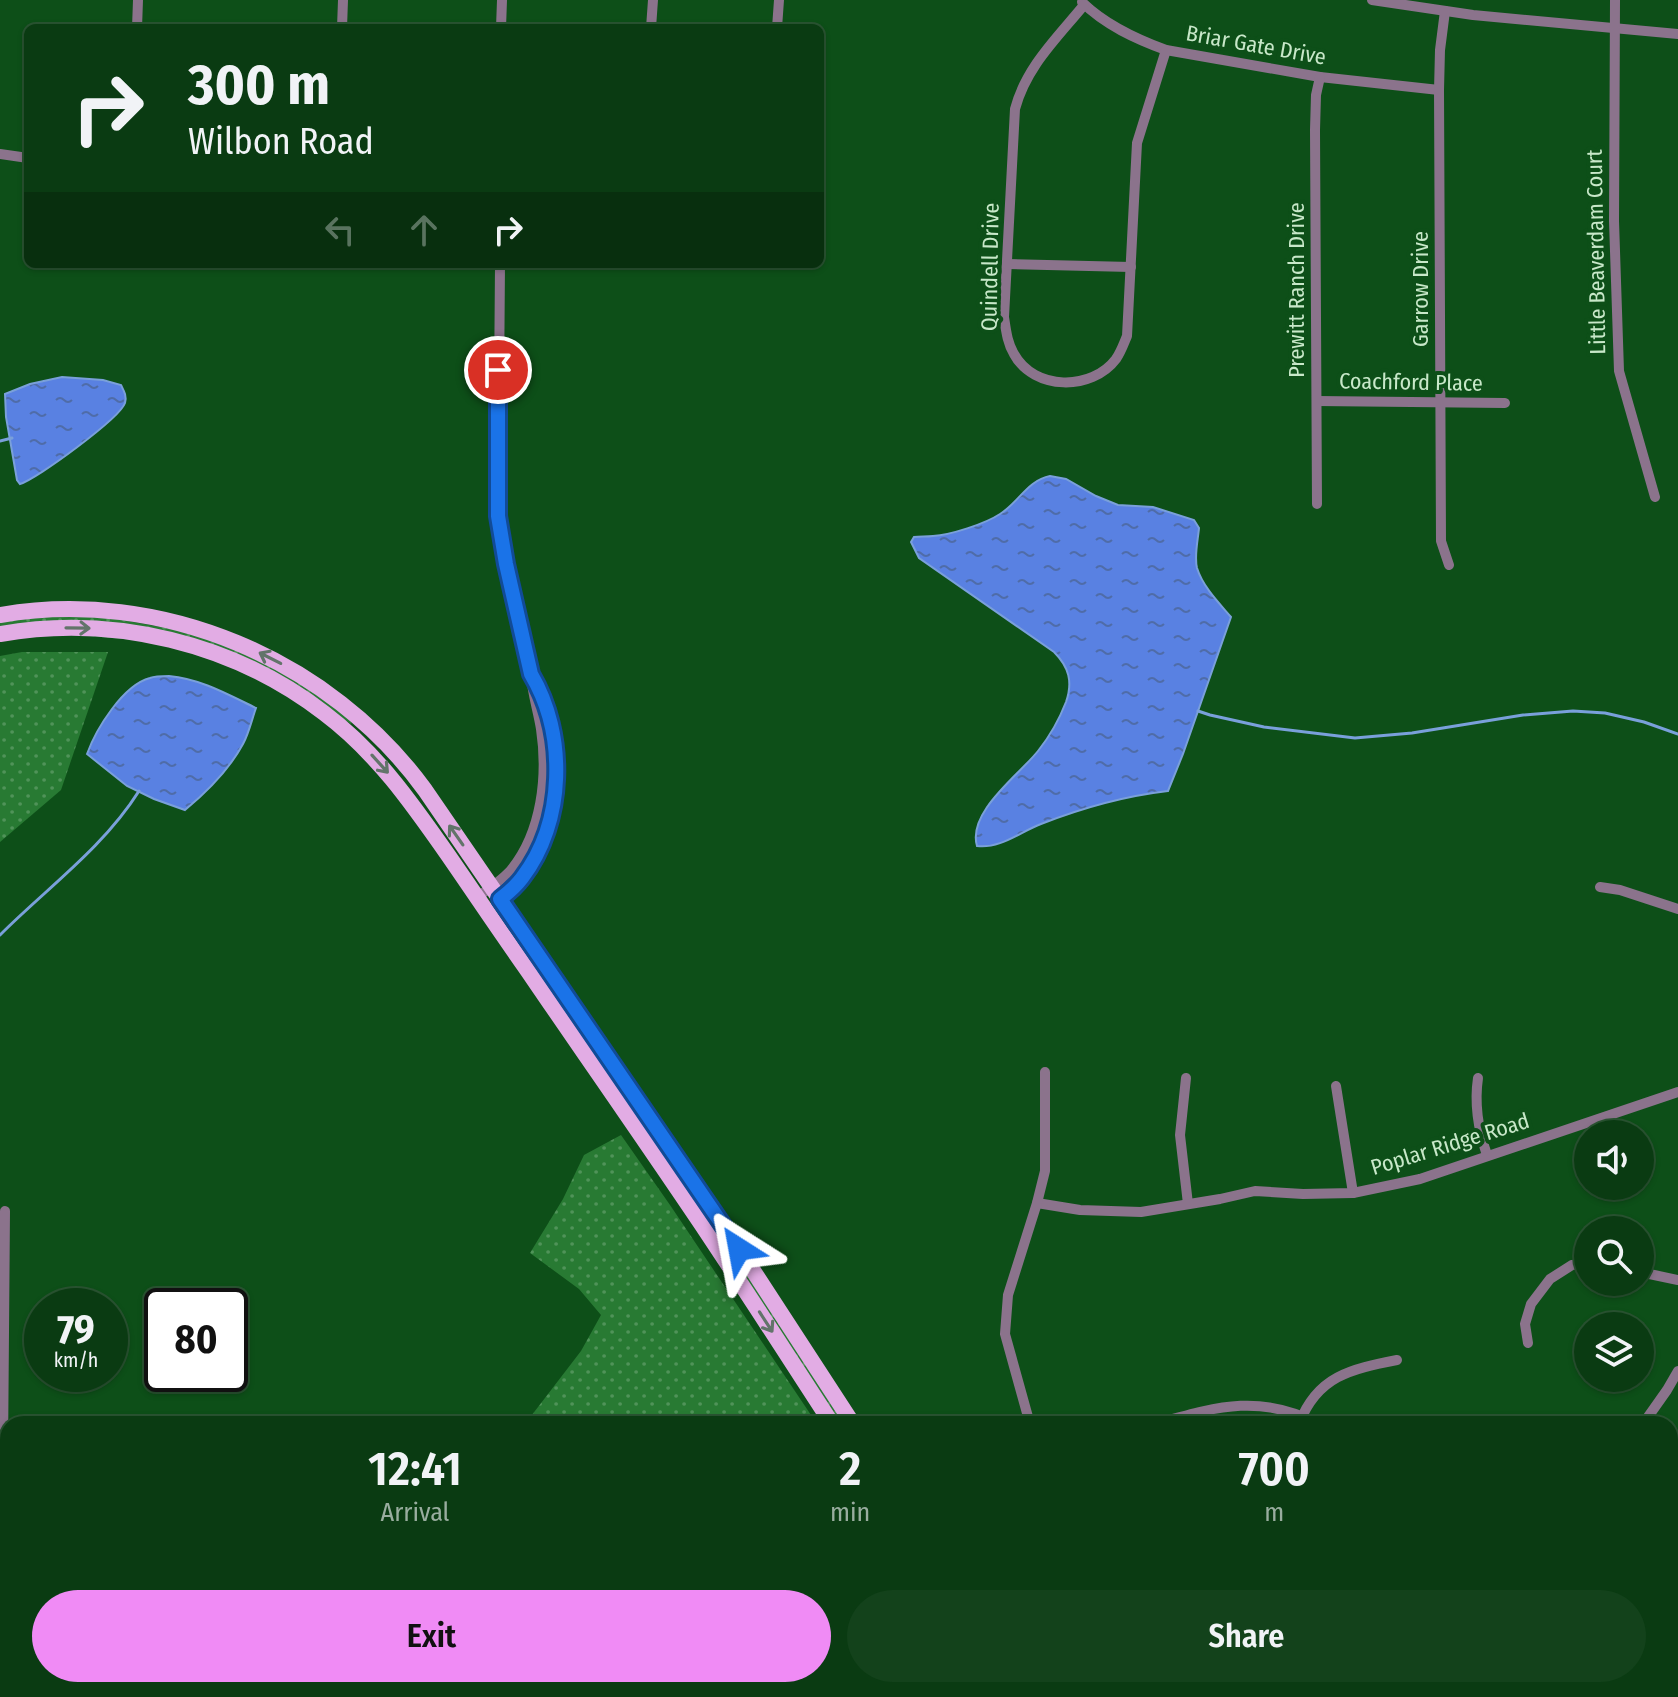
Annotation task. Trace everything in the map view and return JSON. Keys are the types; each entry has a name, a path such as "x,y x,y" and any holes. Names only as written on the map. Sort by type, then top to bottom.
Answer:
{"highway":[{"path":"0,615 90,609 142,615 194,628 232,640 289,668 357,715 415,776 489,898 827,1416"},
{"path":"0,634 66,627 148,634 222,656 254,670 287,687 340,725 384,767 489,898 716,1214 848,1416"}],"street":[{"path":"137,24 138,0"},
{"path":"342,24 343,0"},
{"path":"501,24 502,0"},
{"path":"651,24 653,0"},
{"path":"777,24 779,0"},
{"path":"1372,0 1445,11 1678,34"},
{"name":"Little Beaverdam Court","path":"1615,0 1614,221 1619,371 1655,497"},
{"name":"Briar Gate Drive","path":"1082,3 1106,22 1166,50 1320,77 1439,90"},
{"name":"Quindell Drive","path":"1082,3 1037,62 1021,88 1015,109 1004,317 1007,337 1015,356 1032,373 1056,382 1078,383 1096,376 1116,359 1127,336 1137,143 1166,50"},
{"name":"Garrow Drive","path":"1445,11 1439,90 1441,541 1449,565"},
{"name":"Prewitt Ranch Drive","path":"1317,504 1315,130 1320,77"},
{"path":"0,154 24,157"},
{"path":"1007,264 1131,267"},
{"path":"489,898 521,880 534,858 547,829 554,797 556,759 540,688 531,674 498,516 500,268"},
{"name":"Coachford Place","path":"1317,401 1505,403"},
{"path":"1600,887 1620,890 1678,909"},
{"path":"1028,1416 1005,1334 1008,1295 1045,1171 1045,1072"},
{"path":"1186,1078 1180,1135 1188,1204"},
{"path":"1478,1078 1478,1127 1487,1155"},
{"path":"1336,1086 1353,1193"},
{"name":"Poplar Ridge Road","path":"1037,1203 1080,1210 1141,1212 1255,1191 1353,1193 1420,1179 1678,1092"},
{"path":"4,1416 5,1211"},
{"path":"1528,1343 1525,1324 1531,1304 1550,1279 1574,1265"},
{"path":"1654,1275 1678,1280"},
{"path":"1302,1416 1315,1394 1339,1375 1397,1360"},
{"path":"1649,1416 1678,1371"},
{"path":"1184,1416 1229,1405 1266,1406 1290,1416"}],"green space":[{"path":"94,615 194,633 278,668 353,720 351,724 312,697 213,647 0,628 0,621 37,616"},
{"path":"22,652 108,652 61,790 0,842 0,656"},
{"path":"573,1020 590,1040 842,1416 834,1416 570,1023"},
{"path":"621,1135 812,1416 531,1416 581,1351 601,1315 579,1289 530,1253 563,1199 584,1155"}],"water":[{"path":"62,377 103,380 121,385 125,403 120,411 77,447 20,484 6,417 5,394 30,384"},
{"path":"1050,476 1066,479 1118,505 1153,507 1194,520 1199,528 1197,568 1207,588 1231,617 1168,791 1088,808 994,845 977,846 976,833 987,807 1038,751 1057,721 1068,695 1068,675 1054,652 919,558 911,542 914,537 949,534 994,518 1035,482"},
{"path":"169,676 203,684 256,708 245,740 231,763 210,788 185,810 127,786 87,754 104,721 130,689 150,678"}],"waterway":[{"path":"0,441 12,438"},
{"path":"1198,711 1264,727 1355,738 1573,711 1605,713 1678,734"},
{"path":"0,935 92,849 139,791"}],"route":[{"path":"498,370 497,497 501,538 531,674 540,688 551,724 556,759 554,797 542,843 521,880 500,899 739,1249"}]}
